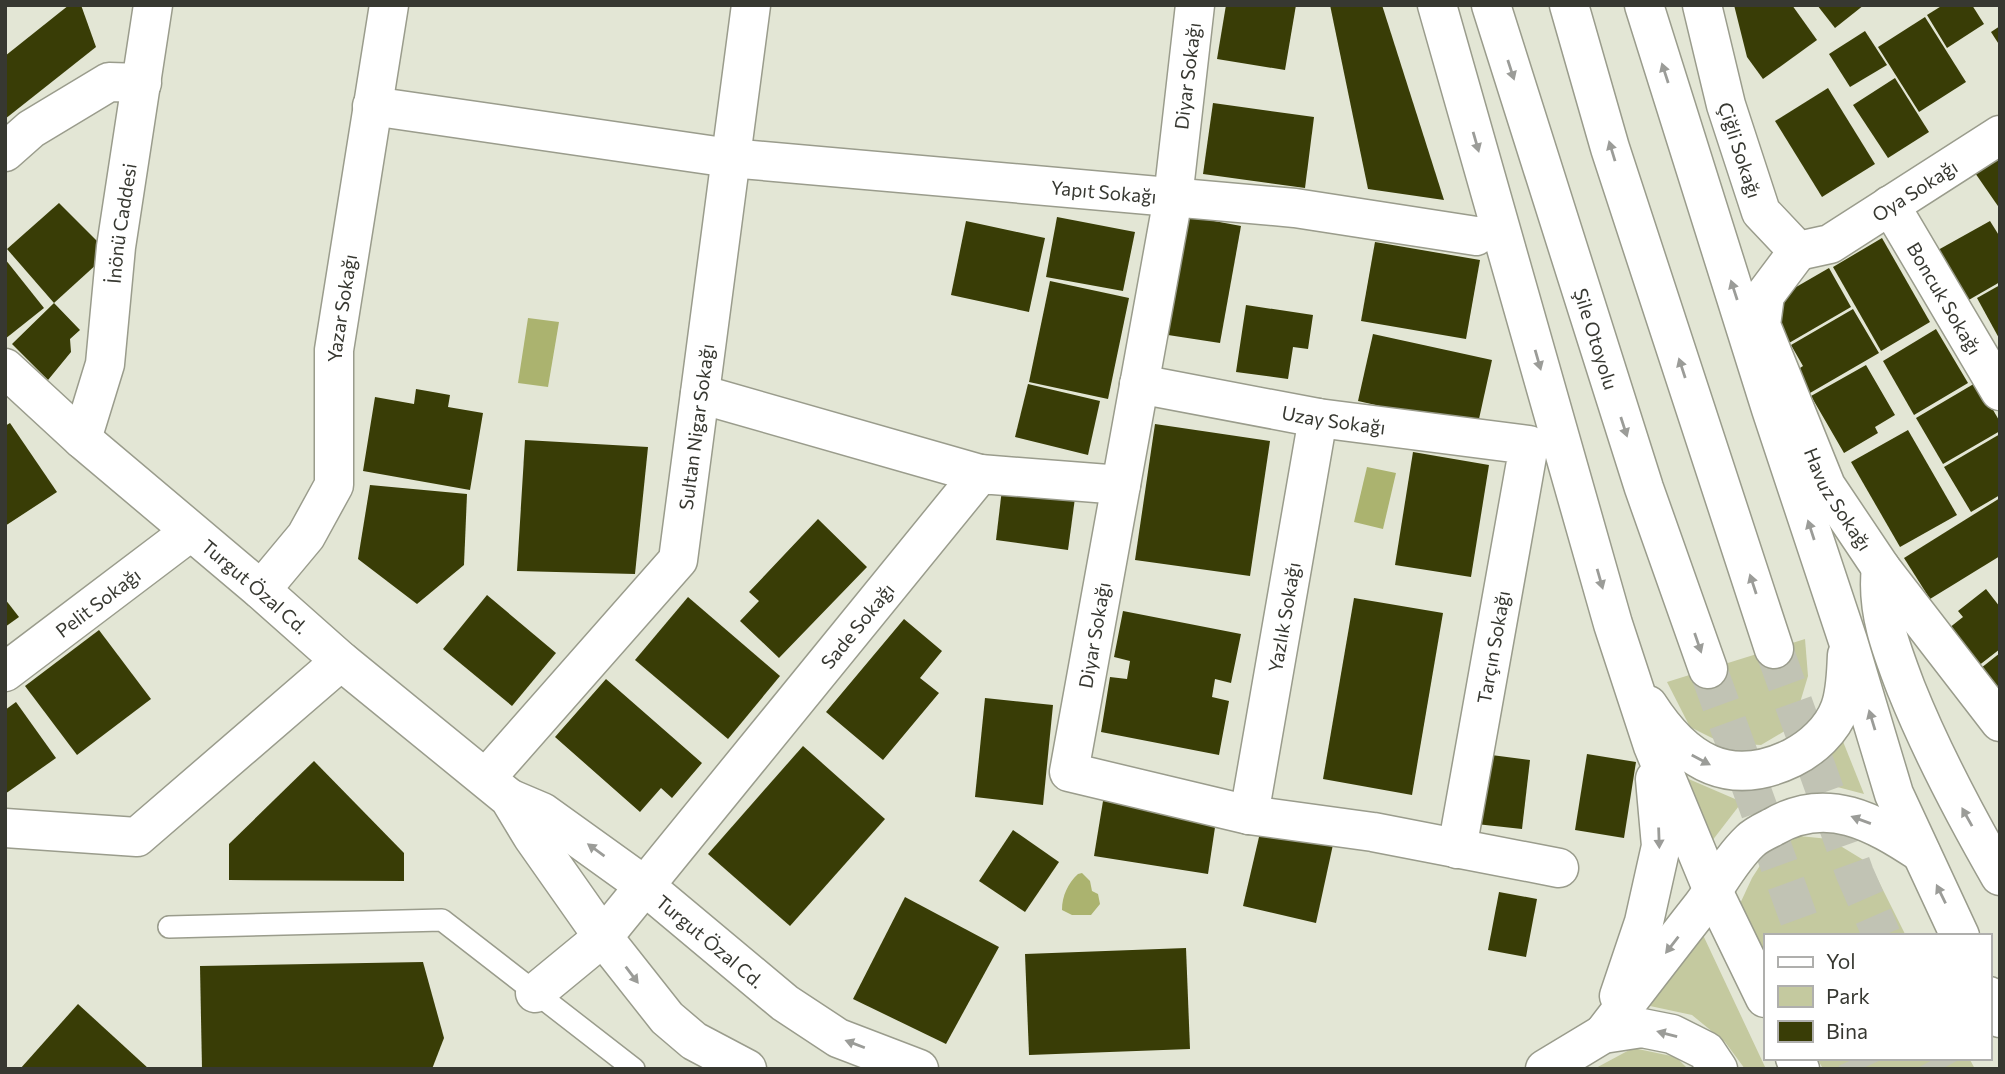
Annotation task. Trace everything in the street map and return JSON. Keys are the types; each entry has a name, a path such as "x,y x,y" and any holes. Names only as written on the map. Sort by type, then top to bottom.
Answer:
{"main road":[{"name":"İnönü Caddesi","path":"82,439 104,364 116,247 153,5"},
{"name":"Yazar Sokağı","path":"261,590 306,536 334,485 334,350 389,5"},
{"name":"Sultan Nigar Sokağı","path":"497,788 678,560 751,5"},
{"name":"Diyar Sokağı","path":"1195,5 1173,198 1069,772 1249,815 1373,832 1559,868"},
{"path":"1437,5 1613,624 1653,746 1713,891 1764,996"},
{"name":"Şile Otoyolu","path":"1491,5 1644,488 1708,669"},
{"path":"1569,5 1610,148 1774,649"},
{"path":"1644,5 1771,409 1848,641 1894,793 1959,934"},
{"name":"Çiğli Sokağı","path":"1702,5 1726,105 1762,212 1814,247"},
{"path":"5,152 31,129 109,82 142,83"},
{"name":"Yapıt Sokağı","path":"372,106 730,158 1295,208 1476,236"},
{"name":"Oya Sokağı","path":"1814,247 1891,205 2000,135"},
{"name":"Boncuk Sokağı","path":"1891,205 2000,391"},
{"name":"Havuz Sokağı","path":"1814,247 1765,295 1761,325 1826,486 1881,568 2000,722"},
{"name":"Turgut Özal Cd.","path":"11,382 261,590 341,661 497,788 542,812 645,886 785,1003 838,1038 919,1069"},
{"name":"Uzay Sokağı","path":"1139,384 1318,418 1529,445"},
{"path":"700,394 980,474 1121,485"},
{"name":"Yazlık Sokağı","path":"1249,815 1318,418"},
{"name":"Tarçın Sokağı","path":"1457,849 1529,445"},
{"name":"Sade Sokağı","path":"535,992 603,937 980,474"},
{"name":"Pelit Sokağı","path":"5,673 190,532"},
{"path":"1881,568 1879,589 1888,642 1922,728 1959,803 2000,876"},
{"path":"1629,670 1650,708 1689,753 1705,763 1729,771 1755,771 1777,765 1805,752 1820,739 1833,721 1840,708 1844,688 1848,641"},
{"path":"5,828 137,837 341,661"},
{"path":"1603,1034 1626,979 1644,922 1661,846 1653,746"},
{"name":"Turgut Özal Cd.","path":"497,788 603,937 667,1018 694,1041 747,1069"},
{"path":"1545,1069 1603,1034 1713,891 1731,863 1751,840 1783,821 1815,811 1858,818 1891,833 1921,853"},
{"path":"1991,1000 2000,1018"},
{"path":"1603,1034 1642,1028 1672,1034 1706,1051 1718,1069"}],"lane":[{"path":"169,927 442,920 634,1069"}],"green space":[{"path":"1805,639 1808,676 1793,726 1761,745 1722,743 1690,727 1667,682"},
{"path":"1842,739 1864,794 1807,779"},
{"path":"1677,774 1742,802 1705,850"},
{"path":"1799,836 1829,839 1870,864 1905,934 1764,934 1764,958 1738,908 1768,853"},
{"path":"1703,935 1766,1069 1745,1069 1725,1042 1692,1015 1650,1006"},
{"path":"1633,1048 1676,1057 1688,1069 1594,1069"},
{"path":"1818,1060 1970,1060 1975,1069 1823,1069"}],"shaded area":[{"path":"528,318 559,322 548,387 518,383"},
{"path":"1367,467 1396,473 1383,529 1354,522"},
{"path":"1082,873 1090,881 1092,891 1098,894 1100,904 1091,915 1072,915 1062,910 1063,900 1071,881"}],"building":[{"path":"69,5 81,5 96,47 5,119 5,56"},
{"path":"1226,5 1296,5 1285,70 1217,59"},
{"path":"1330,5 1382,5 1444,200 1368,189"},
{"path":"1734,5 1792,5 1817,40 1763,79 1747,57"},
{"path":"1817,5 1864,5 1835,28"},
{"path":"1943,5 1972,5 1984,24 1947,48 1927,15"},
{"path":"1925,17 1966,82 1919,112 1878,47"},
{"path":"2000,26 2000,46 1991,32"},
{"path":"1865,31 1887,65 1850,87 1829,54"},
{"path":"1895,78 1929,132 1888,158 1853,105"},
{"path":"1828,88 1875,164 1822,197 1775,121"},
{"path":"1213,103 1314,117 1305,188 1203,174"},
{"path":"2000,151 2000,209 1973,170"},
{"path":"59,203 109,253 54,303 7,249"},
{"path":"1187,216 1241,226 1220,343 1168,335"},
{"path":"1057,217 1135,232 1123,291 1046,277"},
{"path":"966,221 1045,238 1029,312 951,295"},
{"path":"1990,221 2000,237 2000,282 1967,301 1938,250"},
{"path":"1882,238 1930,322 1881,351 1833,267"},
{"path":"1375,242 1480,260 1466,339 1361,321"},
{"path":"5,259 44,308 5,339"},
{"path":"1829,268 1851,307 1789,343 1767,304"},
{"path":"1050,281 1129,298 1108,399 1029,382"},
{"path":"2000,285 2000,340 1977,298"},
{"path":"54,303 80,330 70,339 71,352 48,380 12,344"},
{"path":"1246,305 1313,315 1308,349 1293,347 1288,379 1236,372"},
{"path":"1853,309 1879,353 1810,393 1797,370 1803,366 1791,345"},
{"path":"1936,329 1968,383 1914,415 1883,361"},
{"path":"1373,334 1492,360 1477,428 1358,401"},
{"path":"1866,365 1895,415 1875,427 1878,433 1844,453 1811,396"},
{"path":"1977,382 2000,422 2000,431 1943,464 1916,418"},
{"path":"1028,384 1100,401 1088,455 1015,437"},
{"path":"416,389 450,395 448,407 483,413 470,490 363,471 375,397 414,404"},
{"path":"10,423 57,492 5,526 5,426"},
{"path":"1155,424 1270,441 1250,576 1135,560"},
{"path":"1908,430 1957,515 1900,547 1851,462"},
{"path":"2000,434 2000,495 1971,512 1944,467"},
{"path":"525,440 648,447 635,574 517,571"},
{"path":"1413,452 1489,465 1471,577 1395,565"},
{"path":"370,485 467,494 464,565 417,604 358,559"},
{"path":"1002,489 1075,498 1068,550 996,540"},
{"path":"2000,498 2000,556 1930,599 1904,558"},
{"path":"818,519 867,567 779,658 740,621 759,601 749,592"},
{"path":"1986,589 2000,607 2000,649 1973,670 1944,632 1963,617 1958,611"},
{"path":"487,595 556,653 512,706 443,649"},
{"path":"688,597 780,676 728,739 635,660"},
{"path":"1354,598 1443,613 1412,795 1323,779"},
{"path":"5,599 19,617 5,627"},
{"path":"1123,611 1241,634 1231,683 1215,679 1212,697 1229,701 1219,755 1101,732 1110,677 1127,679 1130,661 1114,657"},
{"path":"904,619 942,651 920,678 939,693 883,760 826,712"},
{"path":"99,630 151,699 77,755 25,686"},
{"path":"2000,653 2000,703 1976,672"},
{"path":"606,679 702,763 672,798 661,788 640,812 555,737"},
{"path":"985,698 1053,705 1043,805 975,797"},
{"path":"16,702 56,758 5,794 5,710"},
{"path":"803,746 885,819 790,926 708,854"},
{"path":"1476,753 1530,760 1522,829 1467,823"},
{"path":"1587,754 1636,762 1624,838 1575,830"},
{"path":"314,761 404,853 404,881 229,880 229,844"},
{"path":"1104,795 1217,814 1208,874 1094,856"},
{"path":"1262,824 1334,840 1316,923 1243,906"},
{"path":"1013,830 1059,862 1025,912 979,881"},
{"path":"1499,892 1537,899 1526,957 1488,950"},
{"path":"905,897 999,947 946,1044 853,999"},
{"path":"1186,948 1190,1049 1029,1055 1025,954"},
{"path":"423,962 444,1038 432,1069 202,1069 200,966"},
{"path":"78,1004 149,1069 20,1069"}],"tunnel":[{"path":"1774,649 1855,874 1881,934"},
{"path":"1708,669 1804,934"},
{"path":"1857,1060 1861,1069"},
{"path":"1937,1060 1942,1069"}]}
